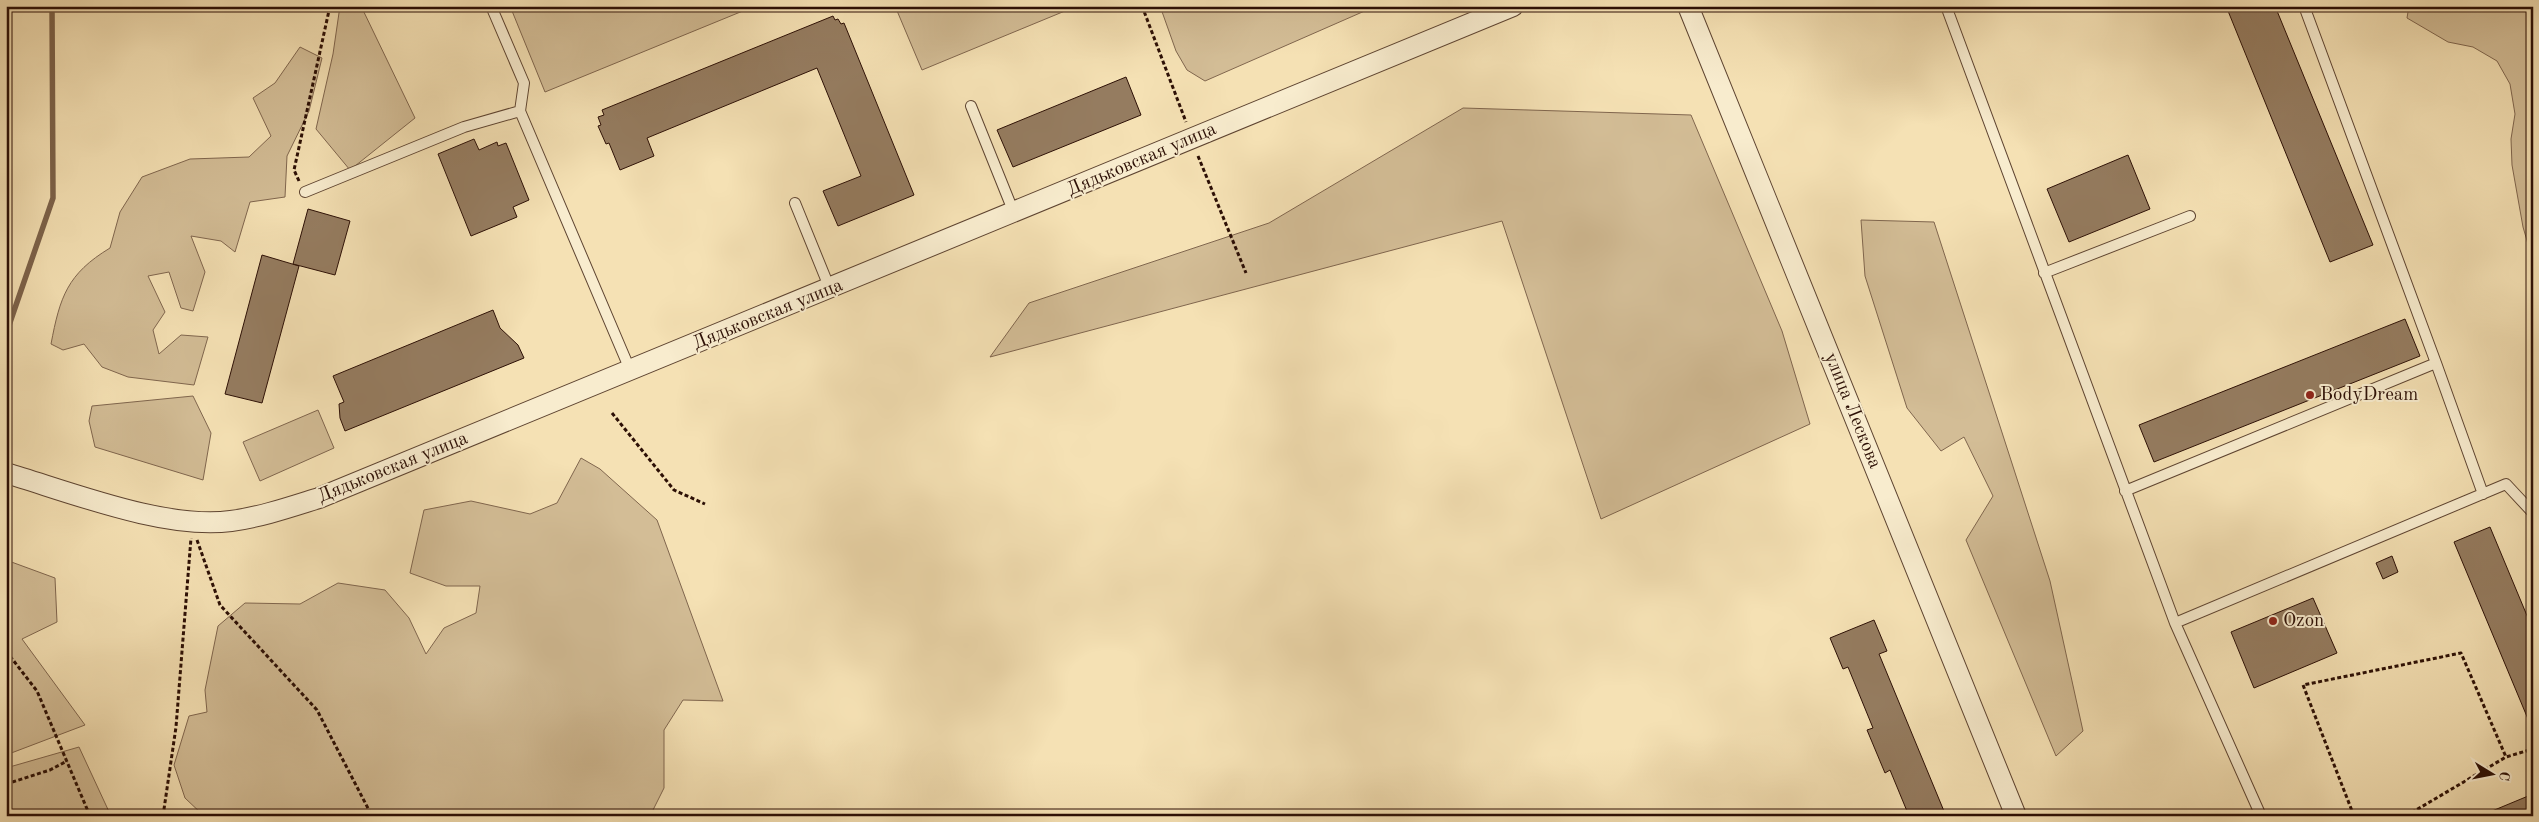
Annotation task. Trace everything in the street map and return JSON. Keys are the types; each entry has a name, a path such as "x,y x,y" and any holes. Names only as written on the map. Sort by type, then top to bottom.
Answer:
{"street":[{"name":"Дядьковская улица","path":"6,473 147,514 192,522 230,521 273,512 319,498 630,372 1513,6"},
{"name":"улица Лескова","path":"1688,6 2016,816"}],"lane":[{"path":"491,6 524,83 520,111 630,372"},
{"path":"1946,6 2175,623 2261,816"},
{"path":"2304,6 2483,494"},
{"path":"971,106 1014,213"},
{"path":"305,192 464,127 520,111"},
{"path":"795,203 830,289"},
{"path":"2044,273 2190,216"},
{"path":"2125,491 2436,363"},
{"path":"2175,623 2506,484 2533,513"}],"path":[{"path":"305,192 294,170 330,6"},
{"path":"612,412 674,490 705,504"},
{"path":"163,816 176,727 192,522"},
{"path":"192,522 203,563 220,604 317,710 372,816"},
{"path":"6,651 37,691 90,816"},
{"path":"2354,816 2303,685 2461,652 2506,757"},
{"path":"2406,816 2506,757 2533,749"},
{"path":"6,784 50,770 66,761"}],"shaded area":[{"path":"340,6 361,6 415,118 350,170 316,129 333,54"},
{"path":"510,6 755,6 545,92"},
{"path":"895,6 1077,6 922,70"},
{"path":"1160,6 1376,6 1205,81 1187,70 1176,51"},
{"path":"2409,6 2533,6 2533,261 2523,227 2512,165 2511,139 2515,114 2510,84 2497,61 2473,47 2448,42 2407,18"},
{"path":"300,47 322,58 309,111 287,156 285,197 250,202 235,252 221,241 191,236 205,272 193,311 181,308 169,272 148,276 165,312 153,330 159,354 181,335 208,337 194,385 128,377 102,367 84,344 63,350 51,344 58,313 68,288 84,267 110,248 120,212 142,177 190,159 249,157 271,136 253,98 275,83"},
{"path":"1463,108 1691,115 1782,331 1810,424 1601,519 1502,221 990,357 1029,303 1269,223"},
{"path":"1861,220 1934,222 2050,581 2083,731 2056,756 1966,540 1993,496 1964,437 1941,451 1907,408 1865,276"},
{"path":"193,396 211,433 203,480 95,447 89,421 92,406"},
{"path":"318,410 334,448 260,481 243,442"},
{"path":"581,458 600,469 657,520 723,701 683,700 664,730 664,788 650,816 204,816 185,798 174,765 189,716 207,712 205,690 218,626 245,603 300,604 338,583 385,590 409,618 426,654 444,628 476,613 480,586 446,586 410,573 424,510 471,501 530,514 557,503"},
{"path":"6,560 55,578 57,622 22,639 85,725 6,755"},
{"path":"79,747 111,816 6,816 6,768"}],"building":[{"path":"2226,6 2275,6 2373,245 2330,262"},
{"path":"833,16 841,24 844,23 914,195 838,226 823,191 861,176 817,68 647,138 654,156 620,170 609,143 606,144 598,126 601,125 598,117 604,115 602,110"},
{"path":"1126,77 1141,115 1013,167 997,130"},
{"path":"474,139 479,150 497,142 498,146 506,143 529,200 513,207 517,217 471,236 438,154"},
{"path":"2128,155 2150,209 2069,242 2047,189"},
{"path":"308,209 350,221 335,275 293,264"},
{"path":"262,255 299,266 262,403 225,394"},
{"path":"493,310 500,328 518,345 524,358 345,431 340,418 339,404 344,402 333,376"},
{"path":"2405,319 2420,356 2154,462 2139,425"},
{"path":"2490,527 2533,630 2533,731 2454,542"},
{"path":"2392,556 2398,572 2383,579 2376,563"},
{"path":"2313,598 2337,653 2254,688 2231,632"},
{"path":"1874,620 1887,651 1879,654 1946,816 1909,816 1890,770 1885,773 1867,730 1873,728 1848,667 1843,669 1830,638"},
{"path":"2533,794 2533,816 2480,816"}],"waterway":[{"path":"6,334 53,198 52,6"}],"place":[{"name":"BodyDream","path":"2310,395"},
{"name":"Ozon","path":"2273,621"}]}
